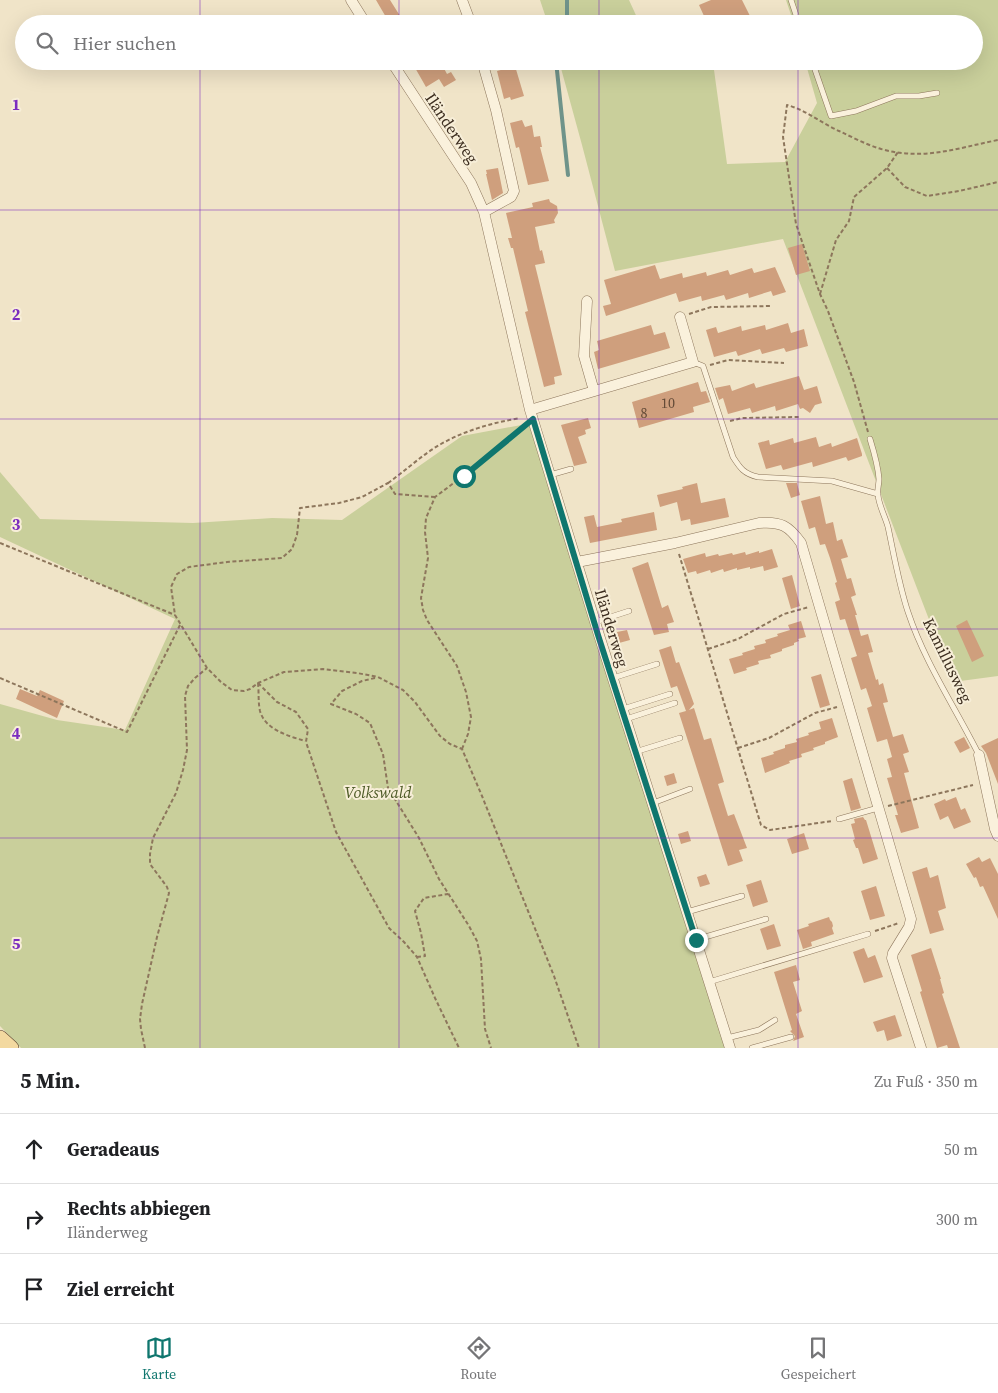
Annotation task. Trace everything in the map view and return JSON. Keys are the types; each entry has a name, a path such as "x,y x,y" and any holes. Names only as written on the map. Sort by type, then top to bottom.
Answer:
{"main road":[{"path":"0,1038 11,1048"}],"street":[{"path":"351,0 360,15"},
{"path":"462,0 468,15"},
{"name":"Iländerweg","path":"398,70 470,183 484,212 532,414 625,720 728,1043"},
{"name":"Iländerweg","path":"484,212 511,197 514,191 496,110 485,70"},
{"path":"587,301 584,356 594,391"},
{"path":"532,414 594,391 693,362 680,317"},
{"path":"577,562 770,522 782,524 792,531 801,543 910,919 909,928 893,953 892,958 921,1048"},
{"name":"Kamillusweg","path":"979,755 998,836"}],"lane":[{"path":"791,0 796,15"},
{"path":"815,70 831,116 856,111 896,96 919,96 937,93"},
{"path":"693,362 703,366 733,457 738,466 748,474 758,477 832,481 878,494"},
{"name":"Kamillusweg","path":"870,439 877,464 878,494 907,610 942,687 964,724 979,755"},
{"path":"550,475 571,469"},
{"path":"595,622 629,611"},
{"path":"612,678 657,664"},
{"path":"622,709 670,694"},
{"path":"625,720 675,703"},
{"path":"635,752 680,738"},
{"path":"652,804 690,789"},
{"path":"839,819 878,808"},
{"path":"686,912 742,896"},
{"path":"696,940 766,919"},
{"path":"709,982 868,934"},
{"path":"728,1043 758,1030 775,1020"},
{"path":"752,1048 791,1037"}],"path":[{"path":"870,439 854,382 820,294 796,224 783,137 787,106 799,109 836,130 880,149 898,152 916,154 941,152 998,140"},
{"path":"820,294 836,240 849,221 854,197 887,168 898,152"},
{"path":"887,168 905,187 927,196 998,182"},
{"path":"680,317 711,307 772,306"},
{"path":"703,366 728,360 784,363"},
{"path":"532,414 469,430 439,445 388,483 362,497 339,503 300,508 292,549 282,558 189,567 177,574 170,587 175,615 180,624 207,668 232,690 244,691 250,689 258,683 284,672 323,670 378,677 403,690 416,702 440,736 450,744 462,749 554,976 579,1048"},
{"path":"462,749 468,734 471,717 466,692 457,666 427,620 423,610 422,598 428,558 425,532 426,518 435,497 494,453 532,414"},
{"path":"722,423 742,418 798,417"},
{"path":"388,483 396,494 435,497"},
{"path":"675,542 761,825 770,830 839,819"},
{"path":"0,543 175,615"},
{"path":"708,649 738,639 784,614 818,604"},
{"path":"0,678 127,732 180,624"},
{"path":"145,1048 140,1019 142,1004 169,893 150,864 150,854 153,838 176,793 183,770 187,750 185,696 188,686 207,668"},
{"path":"378,677 362,681 342,691 331,704 356,714 370,723 383,754 388,788 420,838 439,879 477,941 482,969 484,1029 491,1048"},
{"path":"258,683 277,702 296,712 308,729 306,742 336,832 389,928 417,956 459,1048"},
{"path":"258,683 260,713 269,726 306,742"},
{"path":"738,748 769,738 815,713 848,705"},
{"path":"878,808 985,782"},
{"path":"417,956 425,956 415,911 424,898 448,894"},
{"path":"868,934 910,919"}],"green space":[{"path":"540,0 629,0 636,15 545,15"},
{"path":"786,0 998,0 998,676 953,682 783,239 615,271 561,70 714,70 727,164 785,162 817,103 808,70 983,70 983,15 791,15"},
{"name":"Volkswald","path":"532,423 729,1048 21,1048 0,1026 0,704 57,720 125,730 175,619 0,537 0,472 40,519 193,523 272,518 342,520 462,436"}],"building":[{"path":"376,0 390,0 399,15 385,15"},
{"path":"711,0 742,0 750,15 704,15 699,5"},
{"path":"416,70 445,70 447,74 451,72 456,80 444,87 439,79 426,87"},
{"path":"516,70 524,96 511,100 510,97 504,99 497,71"},
{"path":"522,120 525,127 532,125 534,137 540,136 542,147 540,147 549,181 528,185 519,147 516,148 510,123"},
{"path":"498,168 503,193 492,200 486,170"},
{"path":"549,199 550,202 557,206 558,213 554,220 555,223 535,227 540,251 542,250 545,263 535,265 562,375 554,377 555,384 544,387 525,312 528,311 513,248 511,248 508,238 512,238 506,213 533,207 532,203"},
{"path":"802,244 810,271 796,275 788,248"},
{"path":"655,265 660,279 682,273 683,278 706,272 707,276 728,270 730,275 752,268 754,273 775,267 786,292 773,296 771,291 749,298 748,293 726,300 724,295 702,301 701,296 679,302 676,293 606,316 603,306 611,304 604,280"},
{"path":"788,323 791,333 804,329 808,346 786,352 784,348 762,354 760,349 738,356 736,351 714,357 706,330 716,327 718,333 741,326 742,331 765,325 766,330"},
{"path":"651,325 654,335 665,332 670,348 598,369 594,352 599,350 597,341"},
{"path":"799,376 804,390 817,386 822,403 815,405 810,413 803,408 800,409 798,404 776,411 775,406 752,413 750,408 728,414 723,398 719,400 715,388 730,385 732,391 754,383 756,388"},
{"path":"698,382 701,392 706,391 710,402 693,407 694,412 639,428 632,402"},
{"path":"588,418 591,428 585,430 586,434 578,437 587,463 574,466 561,425"},
{"path":"816,437 819,447 831,443 832,447 857,438 862,456 848,461 846,457 813,467 812,462 783,470 781,465 766,469 758,443 769,440 770,445 793,438 794,443"},
{"path":"697,483 701,503 725,498 729,517 691,525 690,519 681,521 677,502 660,507 657,495 683,489 682,487"},
{"path":"786,483 797,483 800,495 791,498"},
{"path":"820,496 826,524 833,522 837,541 842,539 848,557 841,559 847,579 851,578 856,595 851,597 857,615 855,615 861,636 868,634 873,652 868,653 876,680 878,679 879,685 883,683 888,702 883,703 893,737 903,734 909,752 903,754 909,772 904,773 919,828 901,833 895,815 898,815 887,778 892,777 887,759 892,757 887,739 877,742 867,708 872,706 866,688 861,690 851,658 857,656 845,619 840,620 835,602 840,600 830,558 825,544 820,545 815,527 809,529 801,501"},
{"path":"654,512 657,530 590,543 584,517 594,515 597,527 622,522 621,519"},
{"path":"772,549 778,567 764,571 763,566 737,570 737,568 724,572 723,569 711,573 710,570 697,574 696,571 688,573 683,559 705,553 706,557 745,552 746,555"},
{"path":"648,562 662,608 668,605 674,622 667,624 669,632 654,635 632,568"},
{"path":"792,575 800,606 791,609 782,578"},
{"path":"967,620 984,656 972,662 956,626"},
{"path":"801,621 806,637 798,639 799,641 794,643 794,645 782,649 782,651 770,655 771,658 758,661 759,664 734,674 729,659 755,649 754,646 766,643 765,640 790,630 788,625"},
{"path":"627,630 630,640 619,643 617,632"},
{"path":"671,646 676,663 679,662 694,704 689,710 694,708 704,740 711,738 724,782 718,784 728,816 734,814 747,848 739,850 743,861 728,866 679,713 686,711 677,686 671,688 659,650"},
{"path":"821,674 830,705 820,708 811,677"},
{"path":"20,689 37,696 40,690 64,701 57,718 16,699"},
{"path":"832,718 838,737 813,748 814,750 801,754 802,757 789,761 790,763 765,773 761,758 774,754 773,752 785,748 785,745 797,742 796,739 809,735 808,733 821,729 819,722"},
{"path":"964,737 970,748 960,753 954,742"},
{"path":"998,738 998,784 986,753 981,746"},
{"path":"674,773 677,783 667,786 664,776"},
{"path":"852,778 861,808 851,811 843,781"},
{"path":"956,797 961,810 965,808 971,822 954,829 948,816 940,820 934,804"},
{"path":"863,817 866,820 878,859 863,864 858,848 856,848 853,840 855,839 851,824 855,823 854,819"},
{"path":"688,831 691,841 681,844 678,834"},
{"path":"804,833 809,849 792,854 787,839"},
{"path":"979,857 982,862 990,858 998,874 998,919 983,886 980,887 976,877 974,878 966,864"},
{"path":"927,867 930,878 938,875 946,908 938,911 944,930 930,934 912,872"},
{"path":"706,874 710,884 700,887 697,877"},
{"path":"761,880 768,902 753,907 746,885"},
{"path":"876,886 885,916 870,920 861,891"},
{"path":"829,917 834,934 811,942 812,946 803,949 797,930"},
{"path":"774,924 781,946 767,950 760,929"},
{"path":"864,948 868,958 875,955 883,977 864,983 853,952"},
{"path":"931,948 941,979 944,993 942,994 960,1048 948,1048 947,1045 937,1048 920,992 922,991 911,955"},
{"path":"796,965 800,980 793,982 802,1011 796,1014 804,1037 793,1041 795,1036 790,1031 792,1030 774,972"},
{"path":"895,1015 902,1036 887,1041 884,1030 877,1032 873,1022"}],"waterway":[{"path":"567,0 567,15"},
{"path":"557,70 568,175"}],"route":[{"path":"464,476 533,419 598,635 696,940"}]}
